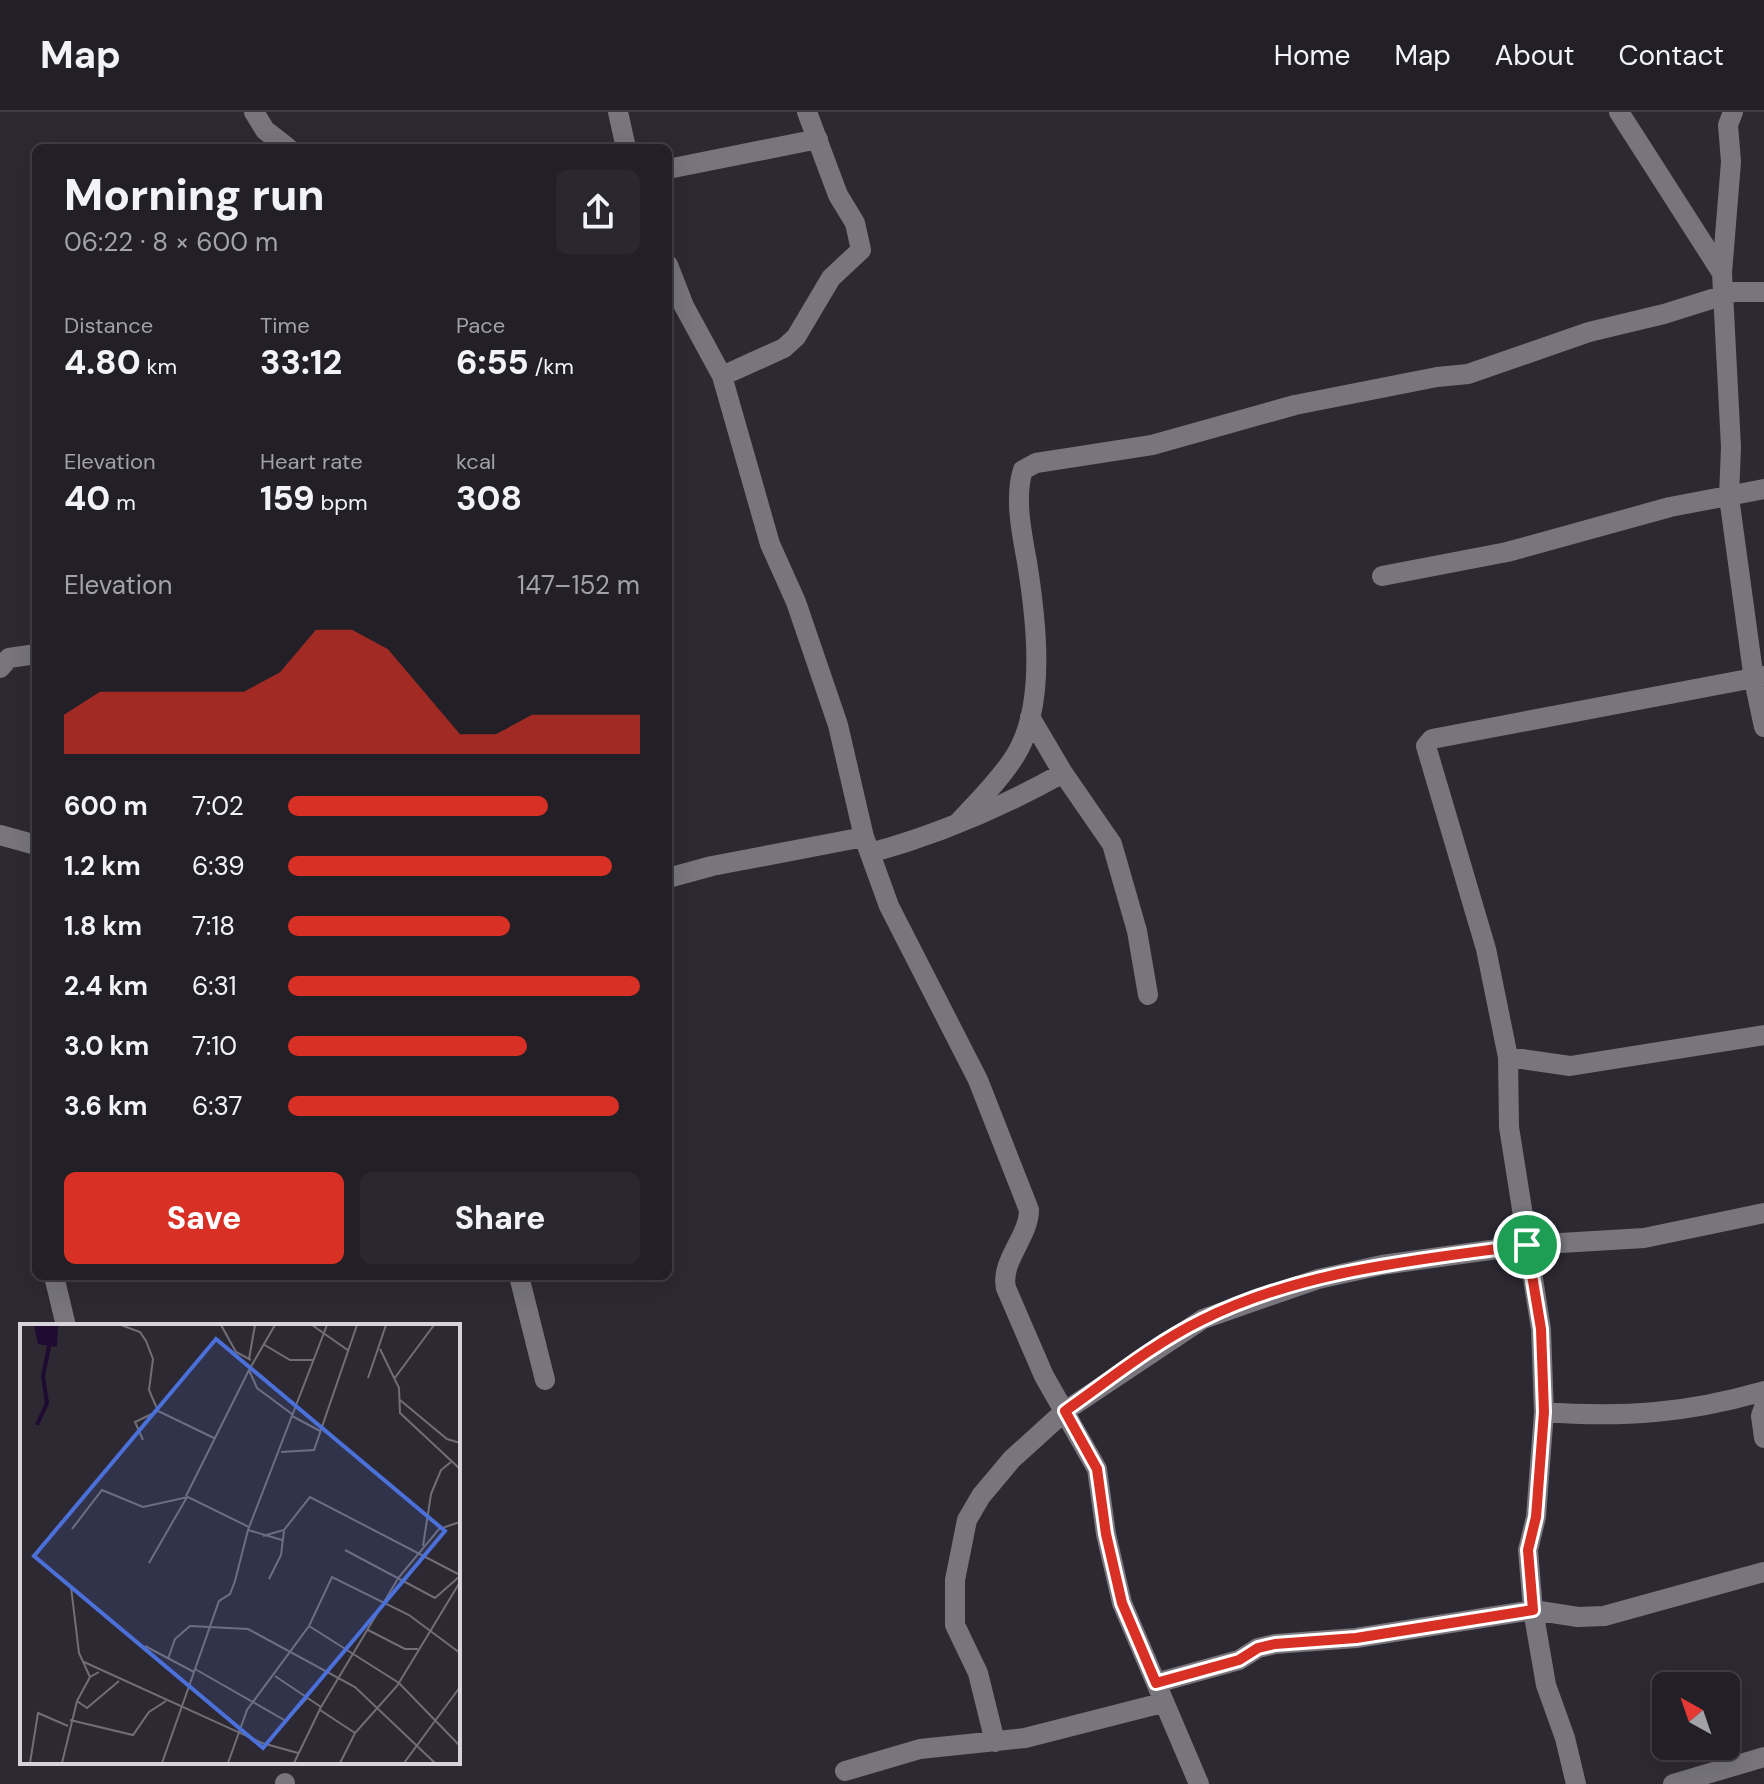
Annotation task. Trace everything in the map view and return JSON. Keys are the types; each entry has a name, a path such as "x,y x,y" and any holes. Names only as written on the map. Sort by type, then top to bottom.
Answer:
{"street":[{"path":"618,112 625,144"},
{"path":"722,376 784,348 796,337 831,278 861,250 855,223 838,195 807,112"},
{"path":"1619,112 1722,273"},
{"path":"1733,112 1728,125 1731,162 1722,273 1729,497 1759,678 1764,727"},
{"path":"263,130 282,144"},
{"path":"672,168 818,139"},
{"path":"672,275 684,306 722,376 766,532 796,602 838,725 867,845 896,919 978,1080 1029,1210 1029,1223 1005,1281 1044,1376 1097,1469 1106,1534 1122,1603 1199,1784"},
{"path":"959,822 1015,756 1030,717 1035,676 1036,617 1024,544 1019,481 1023,470 1036,463 1194,435 1295,405 1437,377 1468,374 1589,332 1746,290 1764,292"},
{"path":"1382,576 1507,552 1670,507 1764,489"},
{"path":"3,658 32,654"},
{"path":"1576,1784 1565,1738 1546,1685 1533,1610 1528,1550 1536,1517 1544,1412 1541,1329 1509,1127 1508,1057 1486,949 1426,746 1432,739 1759,678"},
{"path":"1030,717 1063,773 1112,844 1137,931 1148,995"},
{"path":"672,877 712,866 911,842 1063,773"},
{"path":"0,835 32,844"},
{"path":"1508,1057 1570,1066 1764,1035"},
{"path":"995,1742 978,1673 955,1625 955,1580 967,1520 981,1496 1012,1459 1065,1411 1176,1335 1243,1303 1318,1279 1382,1265 1527,1245 1644,1238 1764,1213"},
{"path":"55,1280 66,1324"},
{"path":"520,1280 545,1380"},
{"path":"1544,1412 1605,1417 1682,1412 1764,1391"},
{"path":"1764,1407 1761,1416 1764,1438"},
{"path":"1156,1683 1239,1660 1258,1648 1275,1644 1356,1638 1533,1610 1578,1617 1604,1616 1764,1572"},
{"path":"845,1771 920,1749 995,1742 1162,1703"},
{"path":"1673,1784 1764,1757"}],"route":[{"path":"1527,1245 1541,1329 1544,1412 1536,1517 1528,1550 1533,1610 1356,1638 1275,1644 1258,1648 1239,1660 1156,1683 1122,1603 1106,1534 1097,1469 1065,1411 1176,1335 1203,1319 1243,1303 1318,1279 1382,1265 1527,1245"}]}
